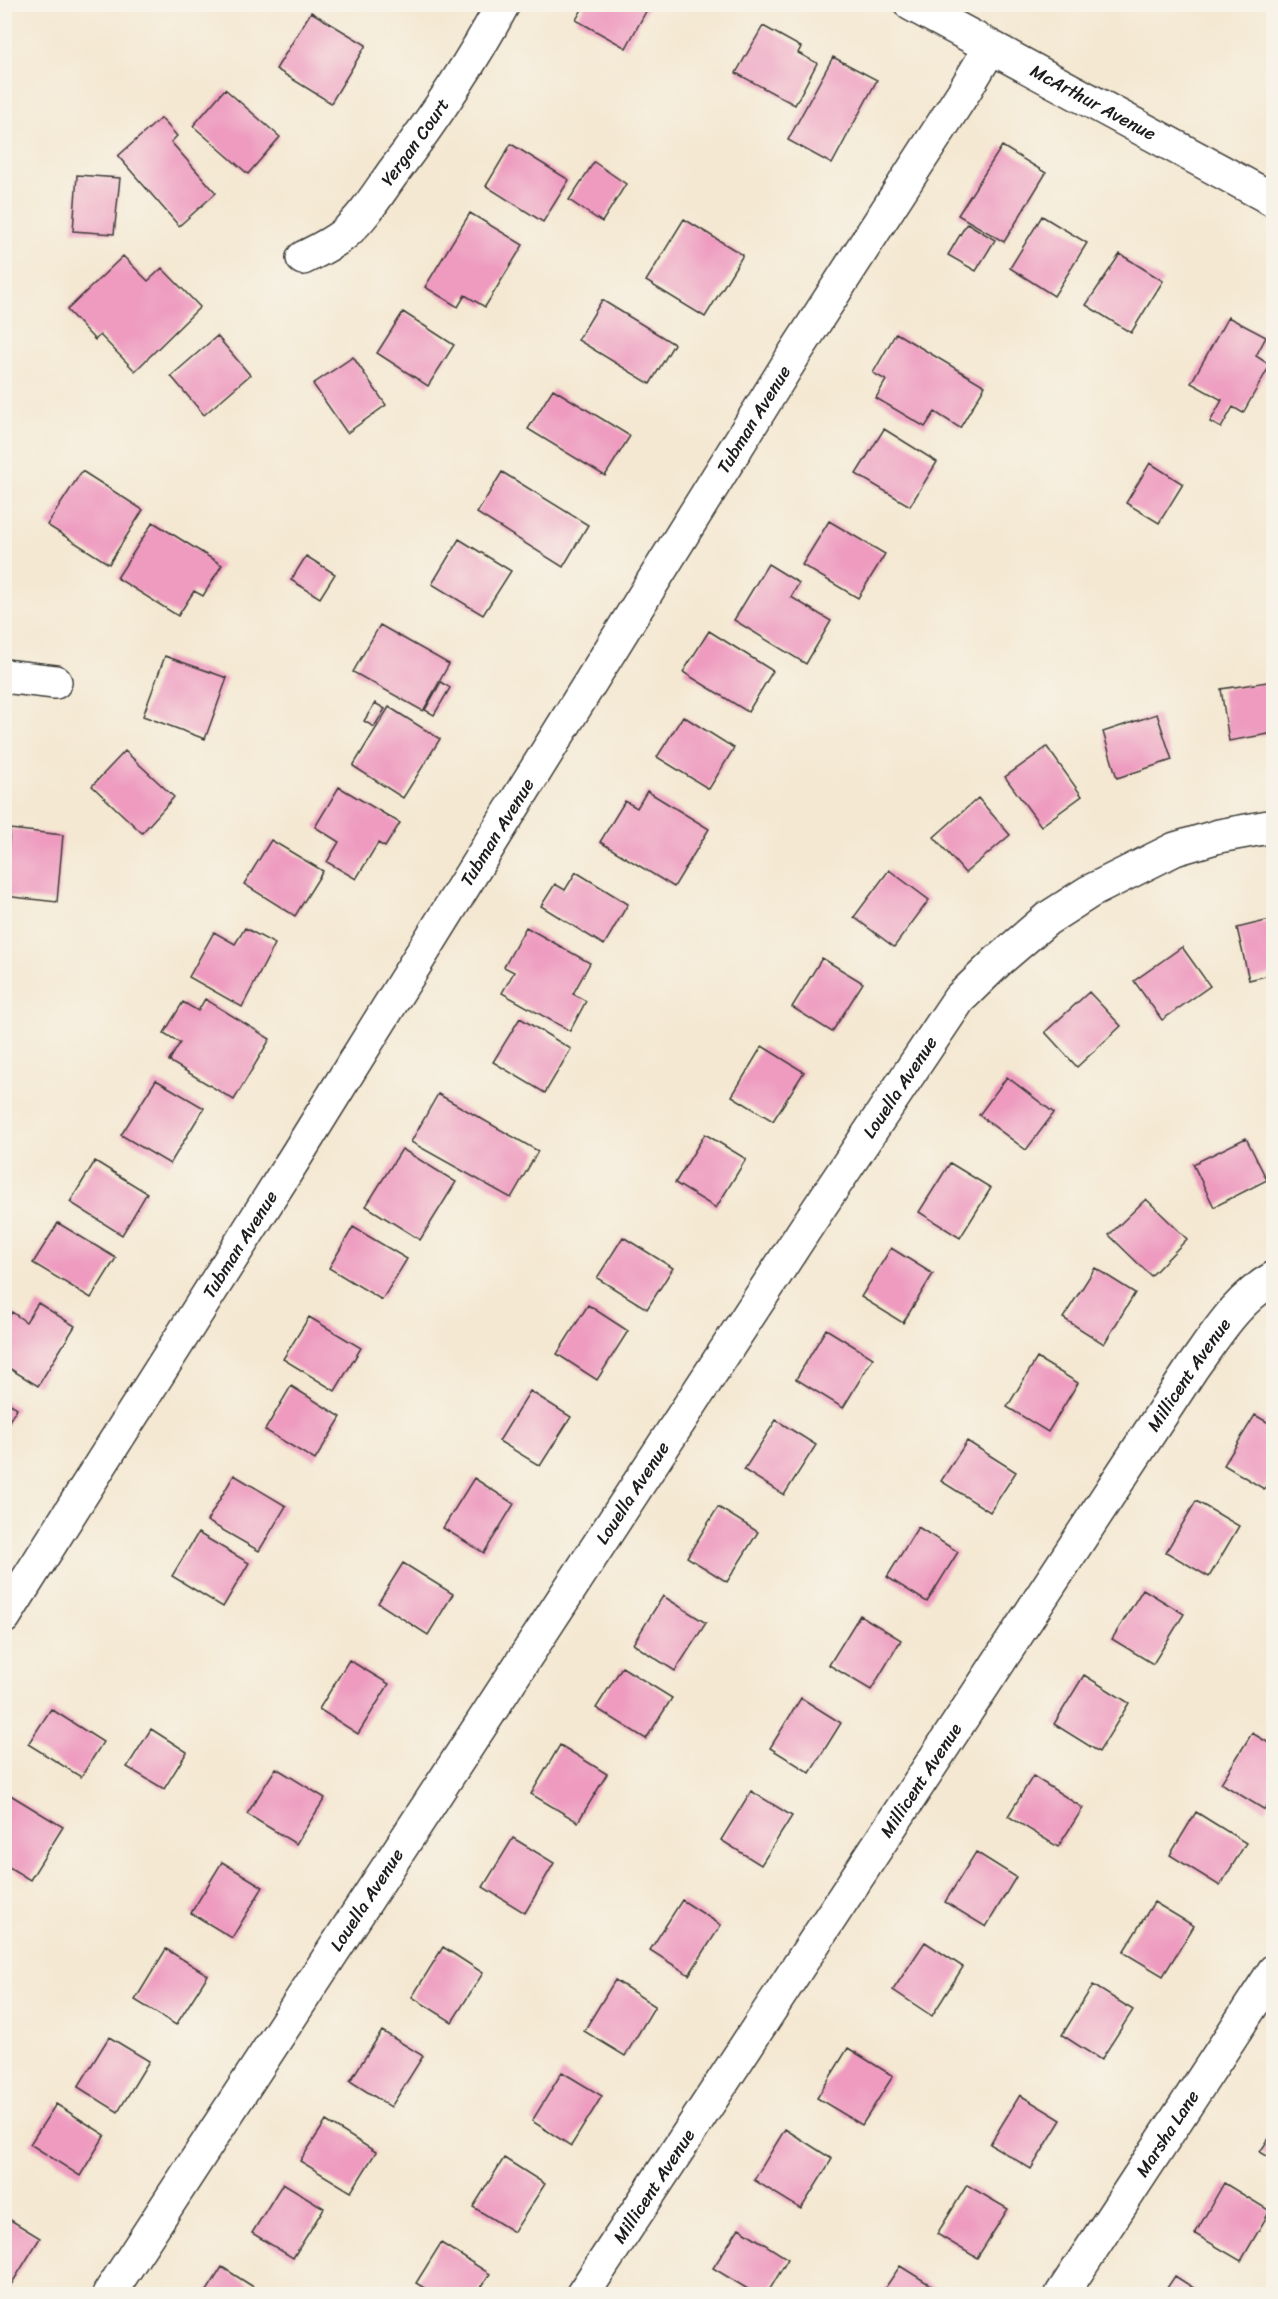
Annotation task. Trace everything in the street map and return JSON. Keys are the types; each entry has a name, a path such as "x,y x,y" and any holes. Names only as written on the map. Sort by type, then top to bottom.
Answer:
{"street":[{"name":"Yergan Court","path":"303,258 324,248 359,219 468,67 503,4"},
{"name":"McArthur Avenue","path":"911,4 1274,200"},
{"name":"Tubman Avenue","path":"4,1617 16,1575 296,1156 795,353 990,48"},
{"path":"4,676 55,682"},
{"name":"Louella Avenue","path":"109,2295 808,1223 959,999 998,961 1047,920 1089,892 1175,849 1219,836 1274,826"},
{"name":"Millicent Avenue","path":"582,2295 1192,1368 1228,1316 1247,1297 1274,1278"},
{"name":"Marsha Lane","path":"1062,2295 1274,1971"}],"building":[{"path":"585,4 650,4 626,48 576,20"},
{"path":"311,12 366,45 331,103 276,69"},
{"path":"763,26 801,47 798,53 817,63 795,105 736,73"},
{"path":"833,57 877,80 832,164 788,140"},
{"path":"225,89 280,137 248,174 193,126"},
{"path":"161,118 177,136 171,142 216,193 179,226 118,156"},
{"path":"511,144 569,180 543,222 486,186"},
{"path":"1002,146 1046,173 1004,242 958,215"},
{"path":"594,162 626,184 602,222 569,200"},
{"path":"77,175 120,178 114,234 73,231"},
{"path":"470,213 523,245 485,307 465,295 458,307 425,287"},
{"path":"1042,216 1087,243 1054,296 1010,268"},
{"path":"684,219 743,255 705,317 646,281"},
{"path":"967,223 995,240 976,271 948,255"},
{"path":"1120,254 1163,281 1131,333 1086,305"},
{"path":"123,256 148,281 162,268 200,307 135,371 100,335 95,340 67,310"},
{"path":"602,300 674,344 650,384 578,340"},
{"path":"403,312 454,345 428,386 377,353"},
{"path":"1228,317 1266,337 1256,356 1270,365 1243,413 1233,407 1221,428 1210,422 1222,400 1191,383"},
{"path":"896,333 985,386 960,428 935,412 925,427 876,398 886,380 873,373"},
{"path":"217,336 250,375 204,415 171,376"},
{"path":"353,357 386,405 347,433 313,384"},
{"path":"553,389 630,436 605,476 528,429"},
{"path":"884,429 937,462 910,506 856,474"},
{"path":"1150,463 1183,484 1159,523 1126,503"},
{"path":"82,471 143,510 109,564 47,525"},
{"path":"502,472 588,525 563,567 477,513"},
{"path":"829,521 885,554 858,598 802,565"},
{"path":"153,522 222,565 203,596 194,591 178,616 117,578"},
{"path":"459,539 511,571 483,615 432,584"},
{"path":"306,556 335,574 320,598 291,580"},
{"path":"768,564 799,583 791,597 831,621 806,664 734,620"},
{"path":"380,625 449,664 423,711 353,672"},
{"path":"709,631 773,671 748,712 683,672"},
{"path":"165,656 227,678 205,739 143,716"},
{"path":"1274,681 1274,733 1229,741 1221,689"},
{"path":"441,682 450,688 434,715 425,710"},
{"path":"375,703 385,709 374,727 364,721"},
{"path":"389,707 440,739 403,798 353,766"},
{"path":"1157,714 1172,760 1117,778 1103,732"},
{"path":"683,716 734,748 709,789 657,757"},
{"path":"1047,747 1082,796 1041,826 1005,777"},
{"path":"125,751 174,797 142,833 92,786"},
{"path":"339,787 400,823 385,847 378,843 356,879 327,862 339,842 315,827"},
{"path":"647,791 709,829 674,887 600,842 625,801 637,808"},
{"path":"978,798 1010,835 965,873 934,837"},
{"path":"10,829 63,835 57,902 4,896"},
{"path":"271,840 323,871 295,916 244,884"},
{"path":"889,870 929,900 894,947 854,917"},
{"path":"576,872 628,904 604,945 541,906 555,884 565,890"},
{"path":"1274,919 1274,974 1249,980 1237,928"},
{"path":"526,927 590,963 573,994 586,1001 570,1031 502,993 514,972 504,967"},
{"path":"245,928 275,944 242,1007 189,977 214,932 235,944"},
{"path":"1182,947 1210,986 1162,1020 1134,981"},
{"path":"822,958 863,983 832,1032 792,1007"},
{"path":"1089,992 1121,1026 1077,1067 1045,1032"},
{"path":"205,999 270,1039 234,1100 169,1061 180,1043 164,1033 183,1002 198,1011"},
{"path":"520,1018 571,1049 545,1093 493,1062"},
{"path":"762,1046 804,1072 773,1121 732,1096"},
{"path":"1007,1077 1054,1113 1026,1150 979,1115"},
{"path":"156,1080 204,1108 170,1164 121,1135"},
{"path":"438,1094 538,1151 511,1198 411,1142"},
{"path":"705,1134 746,1159 716,1208 675,1183"},
{"path":"1246,1138 1267,1180 1214,1207 1193,1164"},
{"path":"402,1149 456,1182 420,1240 366,1206"},
{"path":"95,1161 147,1193 122,1235 70,1202"},
{"path":"950,1163 991,1188 960,1238 919,1212"},
{"path":"1146,1199 1187,1239 1151,1276 1109,1235"},
{"path":"58,1223 116,1258 91,1298 33,1263"},
{"path":"353,1227 407,1259 382,1300 329,1268"},
{"path":"623,1237 673,1268 647,1309 597,1278"},
{"path":"891,1248 933,1274 903,1323 861,1297"},
{"path":"1095,1268 1135,1293 1104,1344 1063,1318"},
{"path":"38,1303 75,1326 38,1386 4,1365 4,1324 12,1312 26,1322"},
{"path":"588,1305 628,1331 597,1380 557,1354"},
{"path":"309,1317 361,1348 335,1391 283,1359"},
{"path":"826,1329 873,1358 843,1408 796,1379"},
{"path":"1037,1358 1078,1383 1048,1432 1007,1407"},
{"path":"291,1386 341,1417 315,1460 265,1430"},
{"path":"530,1391 571,1417 540,1466 499,1441"},
{"path":"4,1400 17,1408 4,1429"},
{"path":"1255,1415 1274,1426 1274,1474 1264,1489 1224,1465"},
{"path":"776,1420 816,1445 784,1495 744,1470"},
{"path":"967,1441 1016,1472 990,1512 941,1481"},
{"path":"234,1475 286,1506 259,1551 207,1521"},
{"path":"474,1478 514,1504 484,1553 443,1528"},
{"path":"1196,1501 1239,1526 1209,1577 1166,1552"},
{"path":"718,1507 758,1532 727,1582 687,1557"},
{"path":"918,1527 958,1552 927,1602 887,1577"},
{"path":"198,1533 249,1563 223,1607 172,1576"},
{"path":"403,1563 453,1594 428,1635 378,1603"},
{"path":"1143,1589 1184,1614 1153,1664 1112,1639"},
{"path":"663,1596 706,1623 675,1671 633,1644"},
{"path":"860,1615 901,1640 871,1690 829,1665"},
{"path":"349,1660 389,1684 358,1734 319,1709"},
{"path":"622,1667 672,1698 646,1739 596,1708"},
{"path":"1084,1675 1129,1703 1099,1752 1054,1724"},
{"path":"801,1698 841,1723 810,1773 770,1748"},
{"path":"51,1709 103,1742 81,1777 28,1744"},
{"path":"151,1729 187,1752 164,1789 127,1767"},
{"path":"1252,1733 1274,1746 1274,1797 1265,1810 1221,1783"},
{"path":"560,1745 607,1774 578,1822 531,1794"},
{"path":"276,1768 325,1798 296,1844 247,1814"},
{"path":"1033,1776 1083,1808 1058,1847 1008,1816"},
{"path":"4,1791 63,1827 30,1880 4,1864"},
{"path":"751,1791 792,1816 761,1865 721,1840"},
{"path":"1196,1812 1246,1843 1220,1886 1170,1855"},
{"path":"513,1838 554,1863 525,1913 483,1887"},
{"path":"976,1852 1016,1877 986,1927 945,1902"},
{"path":"222,1862 263,1887 232,1938 191,1913"},
{"path":"682,1900 721,1925 689,1975 650,1950"},
{"path":"1154,1902 1194,1926 1163,1976 1123,1952"},
{"path":"925,1942 963,1967 932,2016 893,1990"},
{"path":"443,1947 483,1973 452,2022 412,1997"},
{"path":"166,1949 208,1975 176,2025 135,2000"},
{"path":"615,1980 655,2006 625,2056 584,2031"},
{"path":"1093,1985 1133,2010 1101,2060 1062,2035"},
{"path":"382,2031 423,2056 391,2107 350,2081"},
{"path":"109,2037 149,2061 118,2112 78,2087"},
{"path":"848,2048 893,2076 862,2125 817,2098"},
{"path":"562,2072 602,2096 571,2146 532,2121"},
{"path":"1020,2095 1061,2120 1031,2169 990,2144"},
{"path":"56,2104 105,2135 80,2176 30,2144"},
{"path":"326,2121 376,2152 351,2192 300,2161"},
{"path":"785,2129 832,2159 801,2209 754,2180"},
{"path":"1274,2131 1274,2160 1260,2152"},
{"path":"504,2158 545,2184 514,2232 473,2207"},
{"path":"283,2183 324,2208 293,2258 252,2233"},
{"path":"1224,2183 1270,2211 1241,2261 1195,2234"},
{"path":"967,2185 1008,2209 977,2258 937,2234"},
{"path":"4,2216 40,2238 9,2288 4,2285"},
{"path":"739,2228 788,2259 767,2294 756,2294 713,2268"},
{"path":"441,2243 490,2274 477,2294 434,2294 416,2283"},
{"path":"900,2266 945,2294 881,2294"},
{"path":"222,2267 263,2293 205,2294"},
{"path":"1175,2276 1203,2294 1163,2294"}]}
